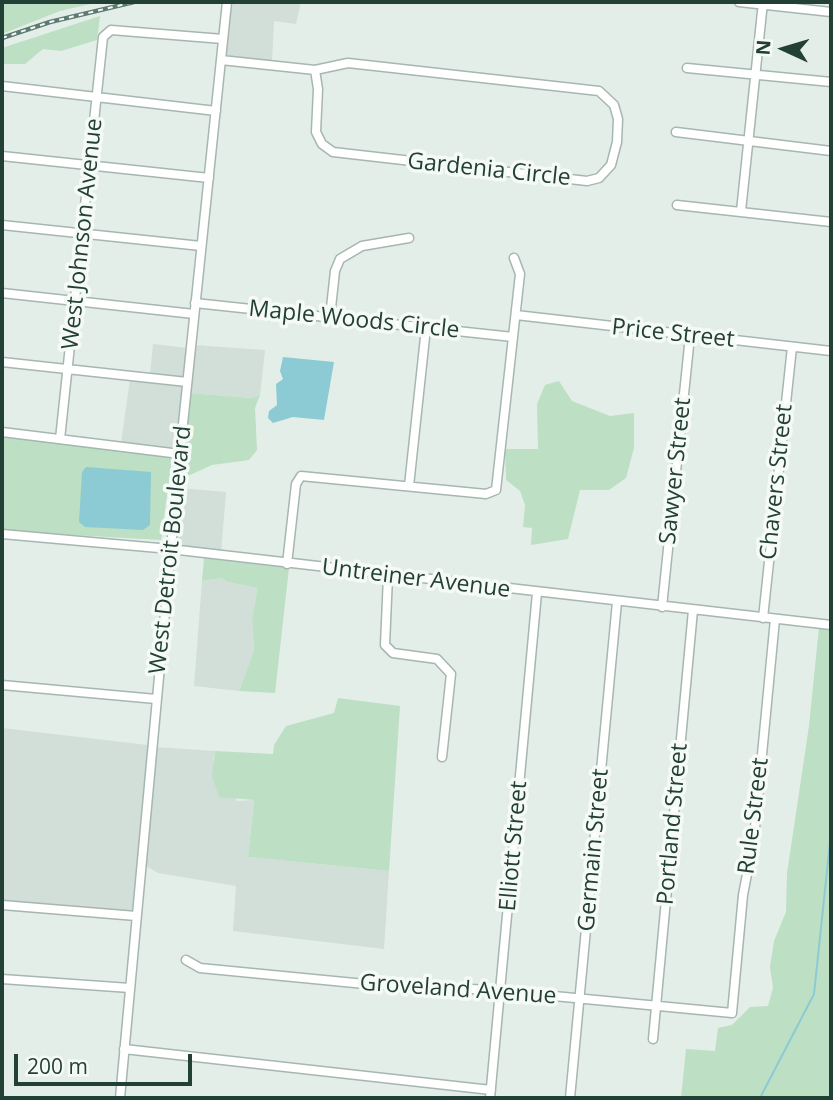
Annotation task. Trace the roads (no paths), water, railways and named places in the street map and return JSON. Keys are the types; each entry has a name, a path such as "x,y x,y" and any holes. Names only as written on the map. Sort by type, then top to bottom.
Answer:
{"street":[{"name":"West Detroit Boulevard","path":"120,1098 170,549 227,2"},
{"path":"739,2 831,12"},
{"path":"741,211 763,3"},
{"name":"West Johnson Avenue","path":"60,439 77,301 103,37 108,31 223,39"},
{"name":"Gardenia Circle","path":"221,60 315,70 348,63 592,89 605,94 617,110 615,153 604,175 587,181 340,154 327,148 316,132 318,89 315,70"},
{"path":"687,68 831,82"},
{"path":"2,86 216,111"},
{"path":"676,132 831,152"},
{"path":"2,156 209,178"},
{"path":"677,205 831,222"},
{"path":"2,225 201,246"},
{"path":"330,317 335,271 340,259 362,246 409,238"},
{"path":"287,564 296,484 301,476 486,494 496,490 520,274 514,258"},
{"path":"2,293 194,314"},
{"name":"Maple Woods Circle","path":"195,303 513,337"},
{"name":"Price Street","path":"516,315 831,351"},
{"path":"409,486 426,328"},
{"name":"Sawyer Street","path":"662,607 690,336"},
{"name":"Chavers Street","path":"762,618 792,347"},
{"path":"2,362 187,382"},
{"path":"2,432 180,454"},
{"name":"Untreiner Avenue","path":"2,534 170,549 831,625"},
{"path":"388,576 383,635 385,645 393,653 438,659 451,674 442,757"},
{"name":"Elliott Street","path":"490,1094 537,593"},
{"name":"Germain Street","path":"570,1098 617,602"},
{"name":"Portland Street","path":"653,1039 693,610"},
{"name":"Rule Street","path":"732,1013 743,895 754,838 775,619"},
{"path":"2,685 156,699"},
{"path":"2,905 136,916"},
{"name":"Groveland Avenue","path":"186,960 200,968 366,985 500,991 732,1013"},
{"path":"2,979 130,988"},
{"path":"124,1049 490,1094"}],"water":[{"path":"283,357 334,362 324,420 293,417 273,423 268,418 269,411 277,405 276,384 283,379 280,371"},
{"path":"86,467 151,472 150,525 143,530 85,527 79,522 82,472"}],"waterway":[{"path":"760,1098 814,994 831,833"}],"railway":[{"path":"2,38 50,22 134,2"}]}
